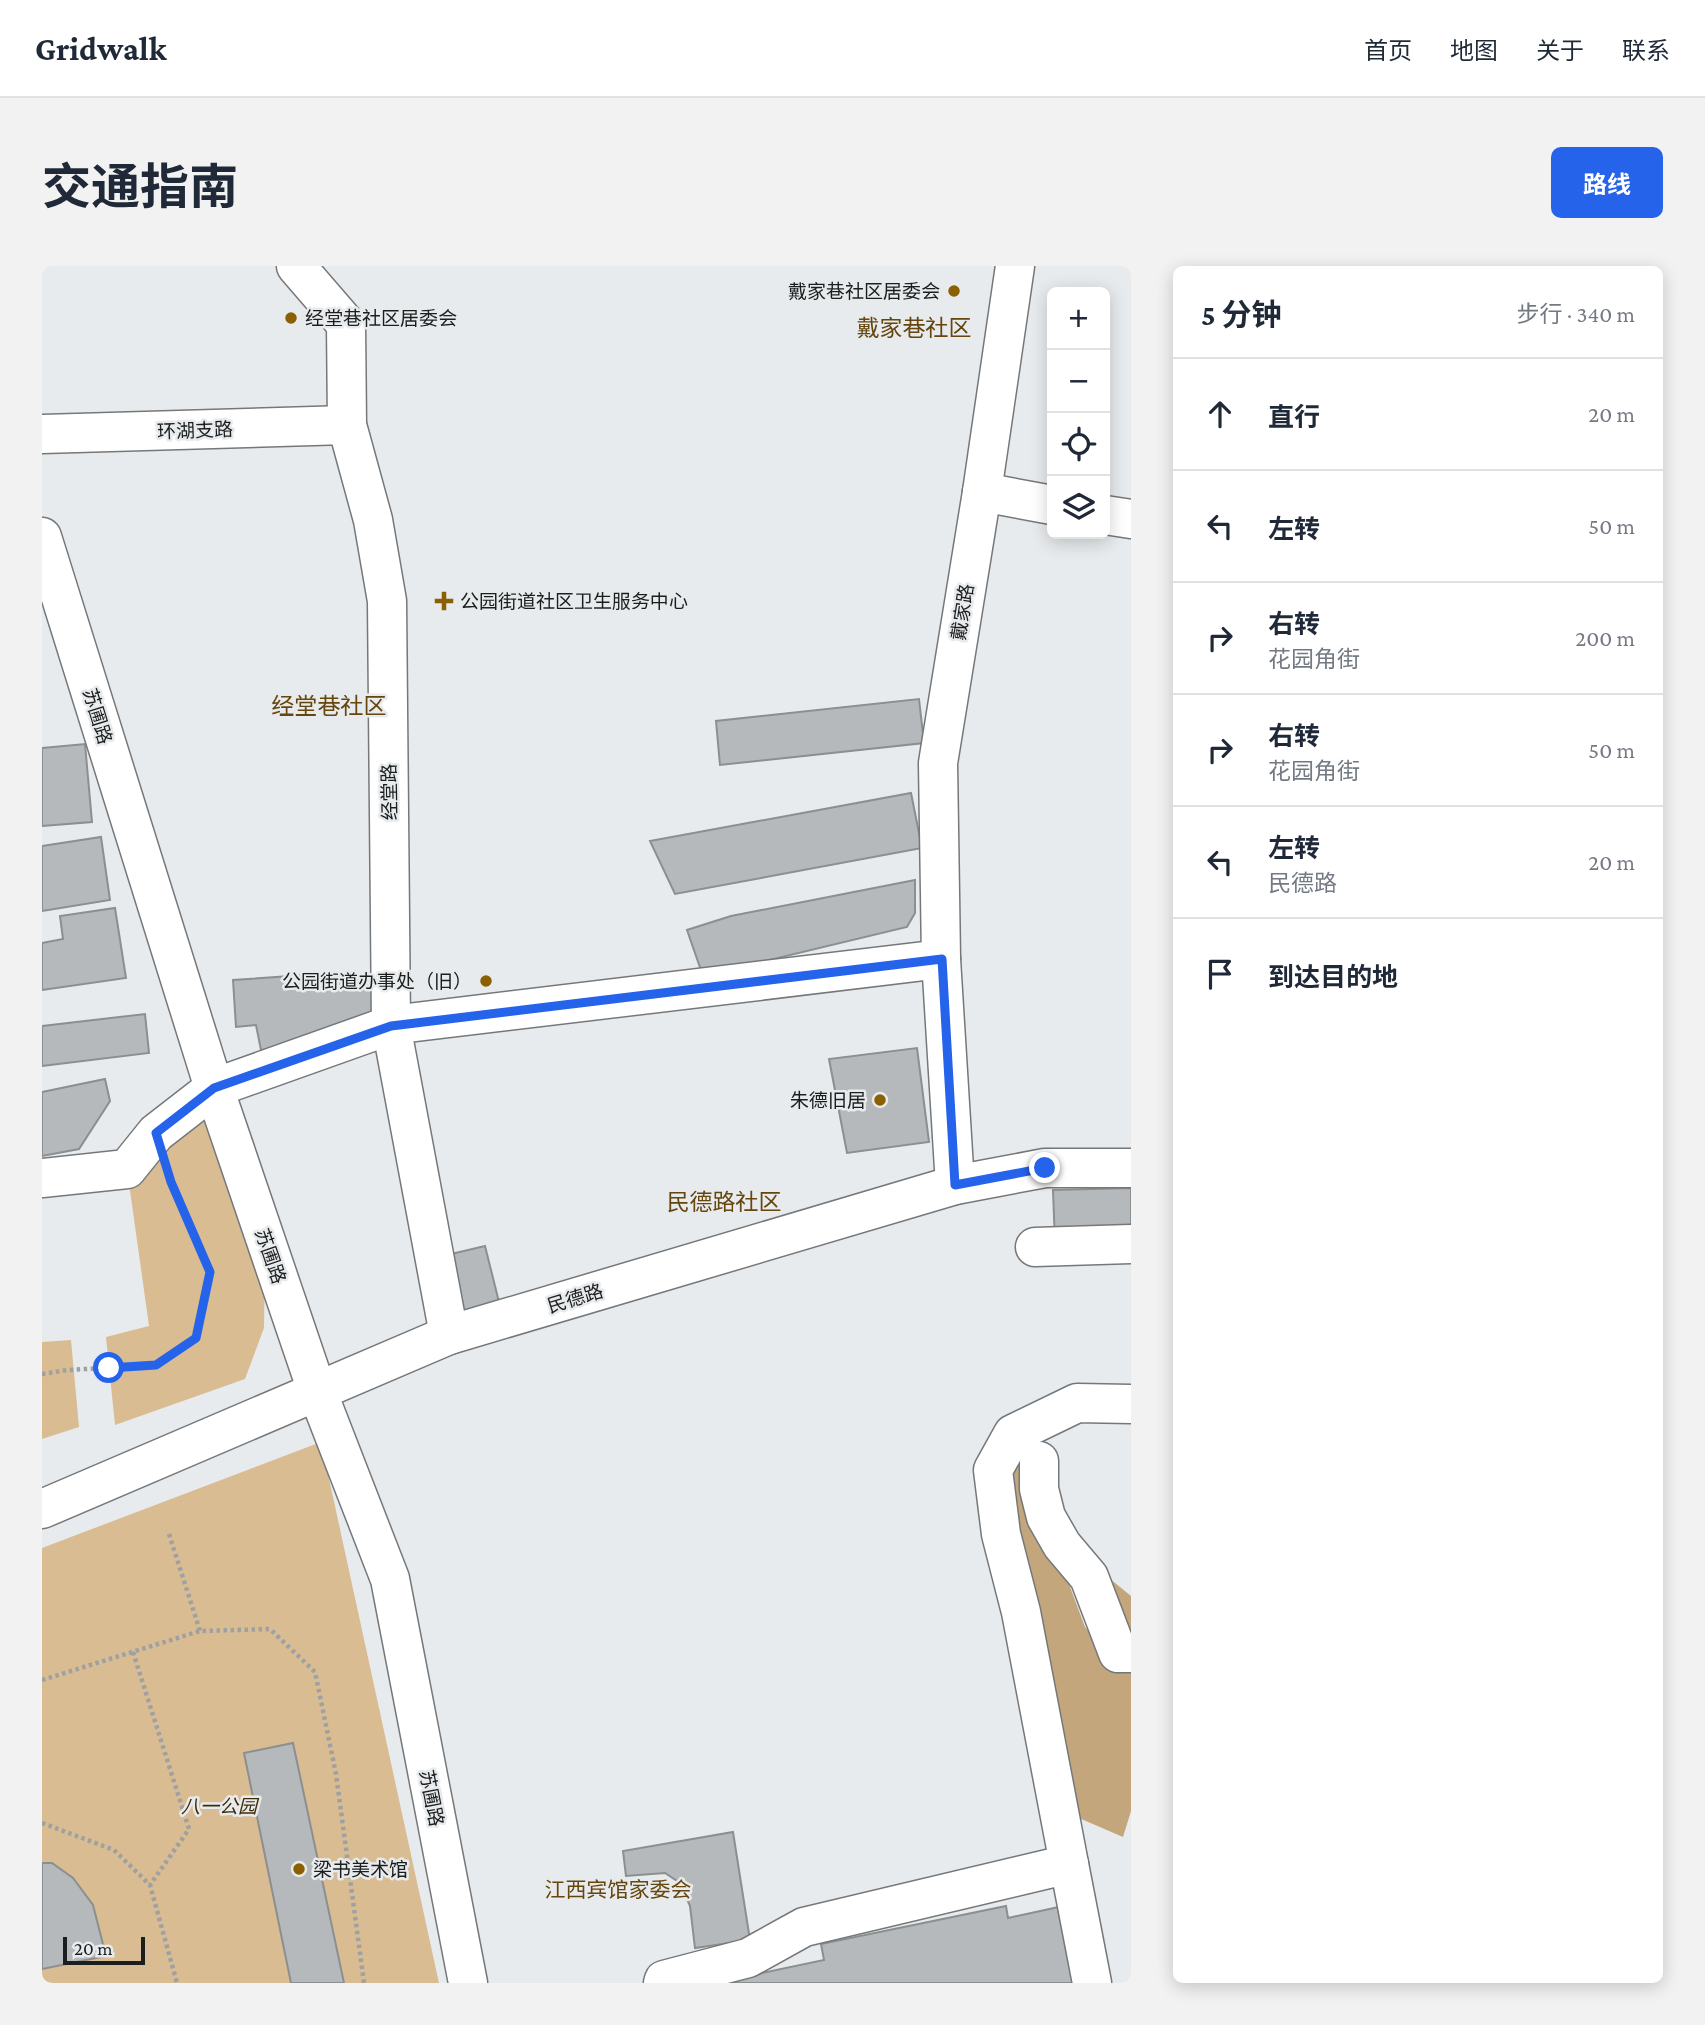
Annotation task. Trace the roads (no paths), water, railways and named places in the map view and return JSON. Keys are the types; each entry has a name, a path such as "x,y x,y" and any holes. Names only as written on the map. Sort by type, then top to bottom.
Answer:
{"main road":[{"name":"经堂路","path":"296,266 346,324 347,425 373,520 387,601 391,1026 449,1335"},
{"name":"戴家路","path":"955,1185 942,959 938,763 1015,266"},
{"name":"环湖支路","path":"42,434 347,425"},
{"path":"982,492 1047,504"},
{"path":"1110,515 1131,519"},
{"name":"苏圃路","path":"42,537 214,1088 317,1391 390,1579 468,1983"},
{"path":"42,1178 127,1169 156,1133 214,1088 391,1026 942,959"},
{"name":"民德路","path":"42,1510 449,1335 955,1185 1045,1168 1131,1168"},
{"path":"1035,1247 1131,1244"},
{"path":"1092,1983 1021,1612 1001,1534 993,1470 1013,1434 1077,1403 1131,1404"},
{"path":"1039,1461 1039,1489 1046,1517 1062,1545 1089,1577 1118,1653 1131,1653"},
{"path":"663,1983 664,1980 748,1958 804,1927 1069,1864"}],"place":[{"name":"戴家巷社区居委会","path":"954,291"},
{"name":"经堂巷社区居委会","path":"291,318"},
{"name":"公园街道社区卫生服务中心","path":"444,601"},
{"name":"公园街道办事处（旧）","path":"486,981"},
{"name":"朱德旧居","path":"880,1100"},
{"name":"梁书美术馆","path":"299,1869"}],"district":[{"name":"戴家巷社区","path":"914,328"},
{"name":"经堂巷社区","path":"329,706"},
{"name":"民德路社区","path":"724,1202"},
{"name":"江西宾馆家委会","path":"618,1890"}],"park label":[{"name":"八一公园","path":"219,1806"}]}
